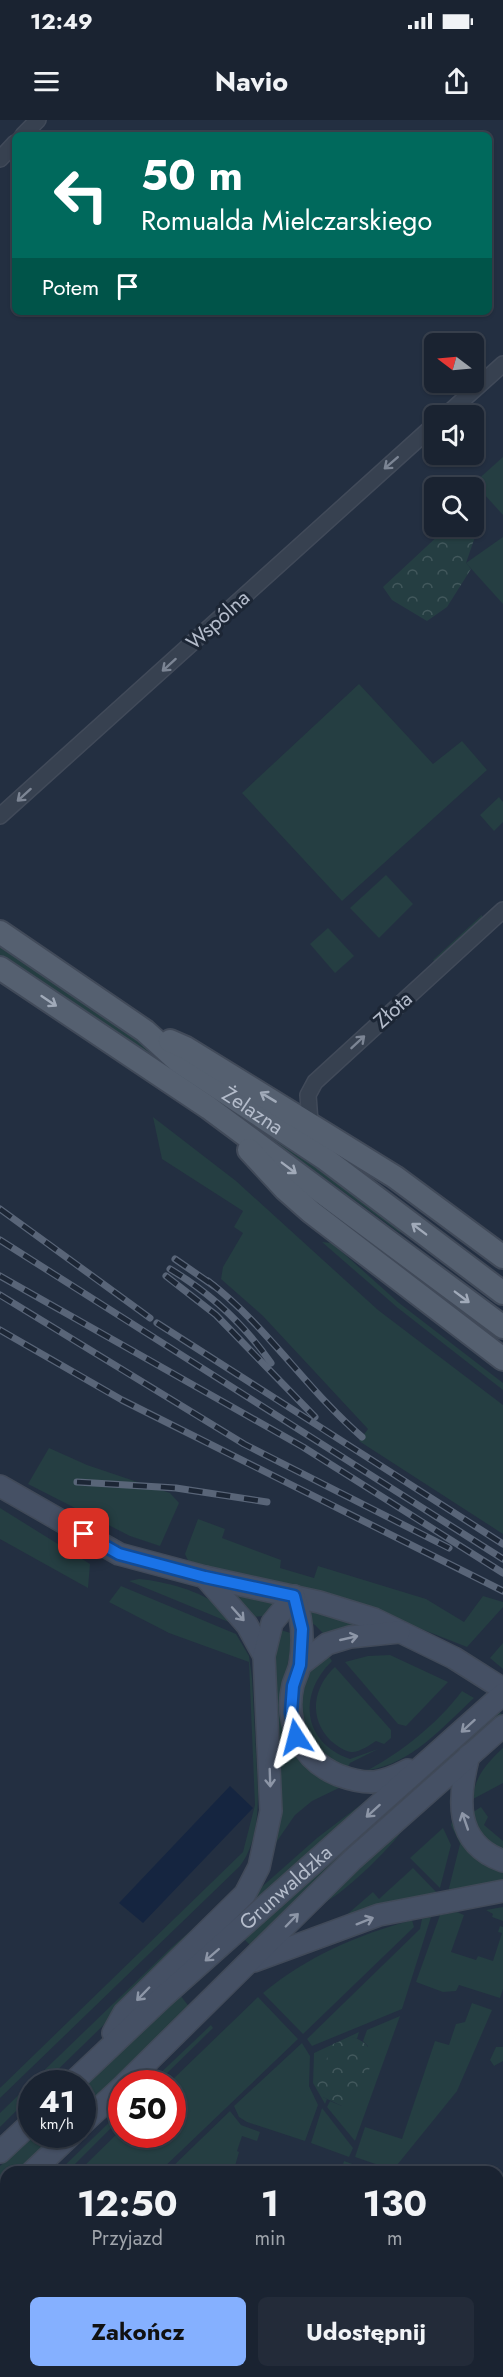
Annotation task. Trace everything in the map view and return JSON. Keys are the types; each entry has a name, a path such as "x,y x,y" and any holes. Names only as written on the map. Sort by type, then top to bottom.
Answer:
{"main road":[{"name":"Żelazna","path":"0,932 145,1031 178,1061 324,1158 503,1293"},
{"name":"Żelazna","path":"0,968 209,1108 503,1327"},
{"path":"145,1031 186,1048 310,1122 395,1177 503,1257"},
{"path":"209,1108 285,1189 311,1212 503,1359"},
{"path":"0,1486 119,1554 344,1610 404,1632 454,1658 503,1689"},
{"path":"205,1577 248,1624 264,1656"},
{"path":"100,2055 124,2013 245,1894 259,1867 271,1812 264,1656 272,1623 294,1596"},
{"path":"294,1596 302,1629 300,1665 293,1686 291,1713 296,1737 315,1762 342,1776 382,1783 433,1758"},
{"path":"300,1665 327,1644 350,1637 404,1632"},
{"name":"Grunwaldzka","path":"85,2070 503,1694"},
{"name":"Grunwaldzka","path":"139,2070 251,1962 353,1859 503,1726"},
{"path":"469,1755 460,1787 463,1821 473,1842 491,1857 503,1861"},
{"path":"251,1962 379,1915 503,1891"},
{"name":"Grunwaldzka","path":"96,2111 108,2099"},
{"path":"0,2152 18,2135"},
{"path":"38,2166 57,2148"}],"street":[{"path":"26,132 38,120"},
{"path":"0,159 12,146"},
{"path":"457,405 503,364"},
{"name":"Wspólna","path":"0,816 424,434"},
{"name":"Złota","path":"310,1122 308,1095 315,1082 503,910"}],"green space":[{"path":"503,457 503,515 484,494 484,477 481,477"},
{"path":"437,537 475,537 466,563 471,569 447,607 427,621 392,600 383,587"},
{"path":"503,537 503,604 466,563"},
{"path":"359,684 433,764 462,741 487,770 342,901 242,793"},
{"path":"499,797 503,802 503,822 494,831 480,815"},
{"path":"386,875 413,904 379,938 350,908"},
{"path":"482,915 482,921 436,963 433,960"},
{"path":"328,928 354,956 335,973 310,944"},
{"path":"0,944 403,1228 400,1233 304,1163 0,957"},
{"path":"153,1117 236,1181 378,1310 503,1405 503,1534 359,1441 368,1429 263,1316 221,1279 223,1267 243,1233 234,1227 243,1211 162,1159"},
{"path":"322,1242 332,1243 399,1303 503,1383 503,1390 398,1308"},
{"path":"49,1448 87,1465 170,1493 179,1503 160,1546 130,1536 28,1484"},
{"path":"0,1508 90,1564 88,1588 0,1539"},
{"path":"198,1519 225,1529 222,1538 281,1560 280,1568 314,1578 318,1566 426,1599 464,1622 483,1596 503,1602 503,1607 467,1647 363,1606 189,1563 185,1554"},
{"path":"139,1579 159,1582 203,1596 220,1607 236,1625 129,1581"},
{"path":"121,1586 236,1634 249,1656 252,1678 258,1791 257,1820 250,1849 240,1866 29,2070 19,2070 243,1852 255,1805 249,1662 169,1633 109,1602"},
{"path":"231,1593 273,1603 265,1616 250,1617"},
{"path":"308,1610 360,1626 327,1637 310,1623"},
{"path":"277,1629 294,1634 283,1686 314,1773 341,1787 312,1801 295,1815 275,1844 279,1820 274,1651"},
{"path":"503,1643 503,1669 490,1658"},
{"path":"327,1654 332,1661 321,1674 310,1702 310,1716 314,1729 322,1741 334,1751 350,1759 378,1749 350,1763 348,1767 323,1754 307,1732 303,1719 302,1692 306,1678"},
{"path":"390,1655 448,1682 406,1726 398,1724 345,1662 368,1656"},
{"path":"335,1667 391,1730 391,1738 384,1744 376,1741 351,1752 335,1744 324,1732 316,1713 316,1703 322,1684"},
{"path":"462,1691 474,1698 426,1743 398,1761 368,1770 394,1755 419,1736"},
{"path":"497,1711 502,1714 393,1811 253,1948 243,1938"},
{"path":"503,1748 503,1783 473,1799 482,1771"},
{"path":"380,1790 230,1927 223,1921 317,1838"},
{"path":"481,1807 488,1817 484,1825 503,1841 503,1851 492,1844 477,1824 473,1812"},
{"path":"453,1819 461,1837 472,1852 485,1864 503,1873 503,1884 450,1893 449,1888 460,1844 451,1825"},
{"path":"406,1825 367,1869 341,1892 322,1903"},
{"path":"443,1828 451,1845 440,1888 410,1858"},
{"path":"413,1868 438,1894 343,1918 373,1892 379,1899"},
{"path":"503,1907 503,1921 492,1917 493,1914 486,1910"},
{"path":"457,1912 464,1915 451,1952 476,1960 478,1956 493,1961 502,1933 498,1932 500,1926 503,1927 503,1989 500,1998 459,1985 456,1991 443,1992 416,1982 440,1915"},
{"path":"431,1917 402,2009 312,2046 307,2039 420,1929 422,1919"},
{"path":"412,1920 414,1927 303,2034 263,1993 298,1968 334,1948"},
{"path":"201,1922 152,1978 57,2070 45,2070"},
{"path":"180,1995 190,2008 126,2070 108,2070 108,2087 96,2098 96,2074"},
{"path":"258,1997 298,2039 186,2146 186,2070 182,2070"},
{"path":"472,2003 492,2010 457,2091 396,2166 381,2166 355,2157 365,2127 402,2139 435,2041 449,2045 456,2024 465,2022"},
{"path":"400,2016 355,2141 327,2107 330,2101 342,2106 368,2046 363,2041 367,2030"},
{"path":"211,2025 213,2028 170,2070 164,2070"},
{"path":"359,2032 357,2039 352,2037 323,2097 327,2099 325,2104 313,2083 314,2053"},
{"path":"352,2037 369,2048 370,2065 368,2075 355,2103 342,2106 323,2097 316,2084 333,2044"},
{"path":"302,2043 310,2056 309,2086 318,2105 305,2141 247,2122 239,2117 234,2106"},
{"path":"496,2047 503,2047 503,2061 494,2066 490,2060"},
{"path":"18,2071 18,2081 0,2098 0,2088"},
{"path":"18,2096 18,2109 0,2127 0,2113"},
{"path":"322,2108 353,2148 349,2157 311,2143"},
{"path":"230,2111 241,2125 260,2132 257,2141 242,2136 235,2166 173,2166"},
{"path":"108,2124 108,2131 96,2143 96,2135"},
{"path":"108,2143 108,2148 184,2148 165,2166 84,2166"},
{"path":"19,2148 44,2148 24,2166 0,2166"},
{"path":"83,2148 91,2148 73,2166 64,2166"},
{"path":"344,2161 358,2166 342,2166"}],"water":[{"path":"230,1786 253,1808 143,1923 119,1903"}],"railway":[{"path":"0,1209 150,1318"},
{"path":"0,1240 503,1559"},
{"path":"175,1259 214,1286"},
{"path":"170,1269 199,1288 238,1322 271,1363"},
{"path":"0,1276 303,1447 503,1573"},
{"path":"166,1276 216,1315 315,1417"},
{"path":"208,1281 249,1317 322,1399 362,1437"},
{"path":"0,1295 244,1444 449,1548"},
{"path":"157,1323 503,1544"},
{"path":"0,1330 122,1400 503,1591"},
{"path":"77,1482 176,1488 267,1502"}],"route":[{"path":"84,1534 119,1554 205,1577 294,1596 302,1629 300,1665 293,1686 291,1713 296,1737"}]}
